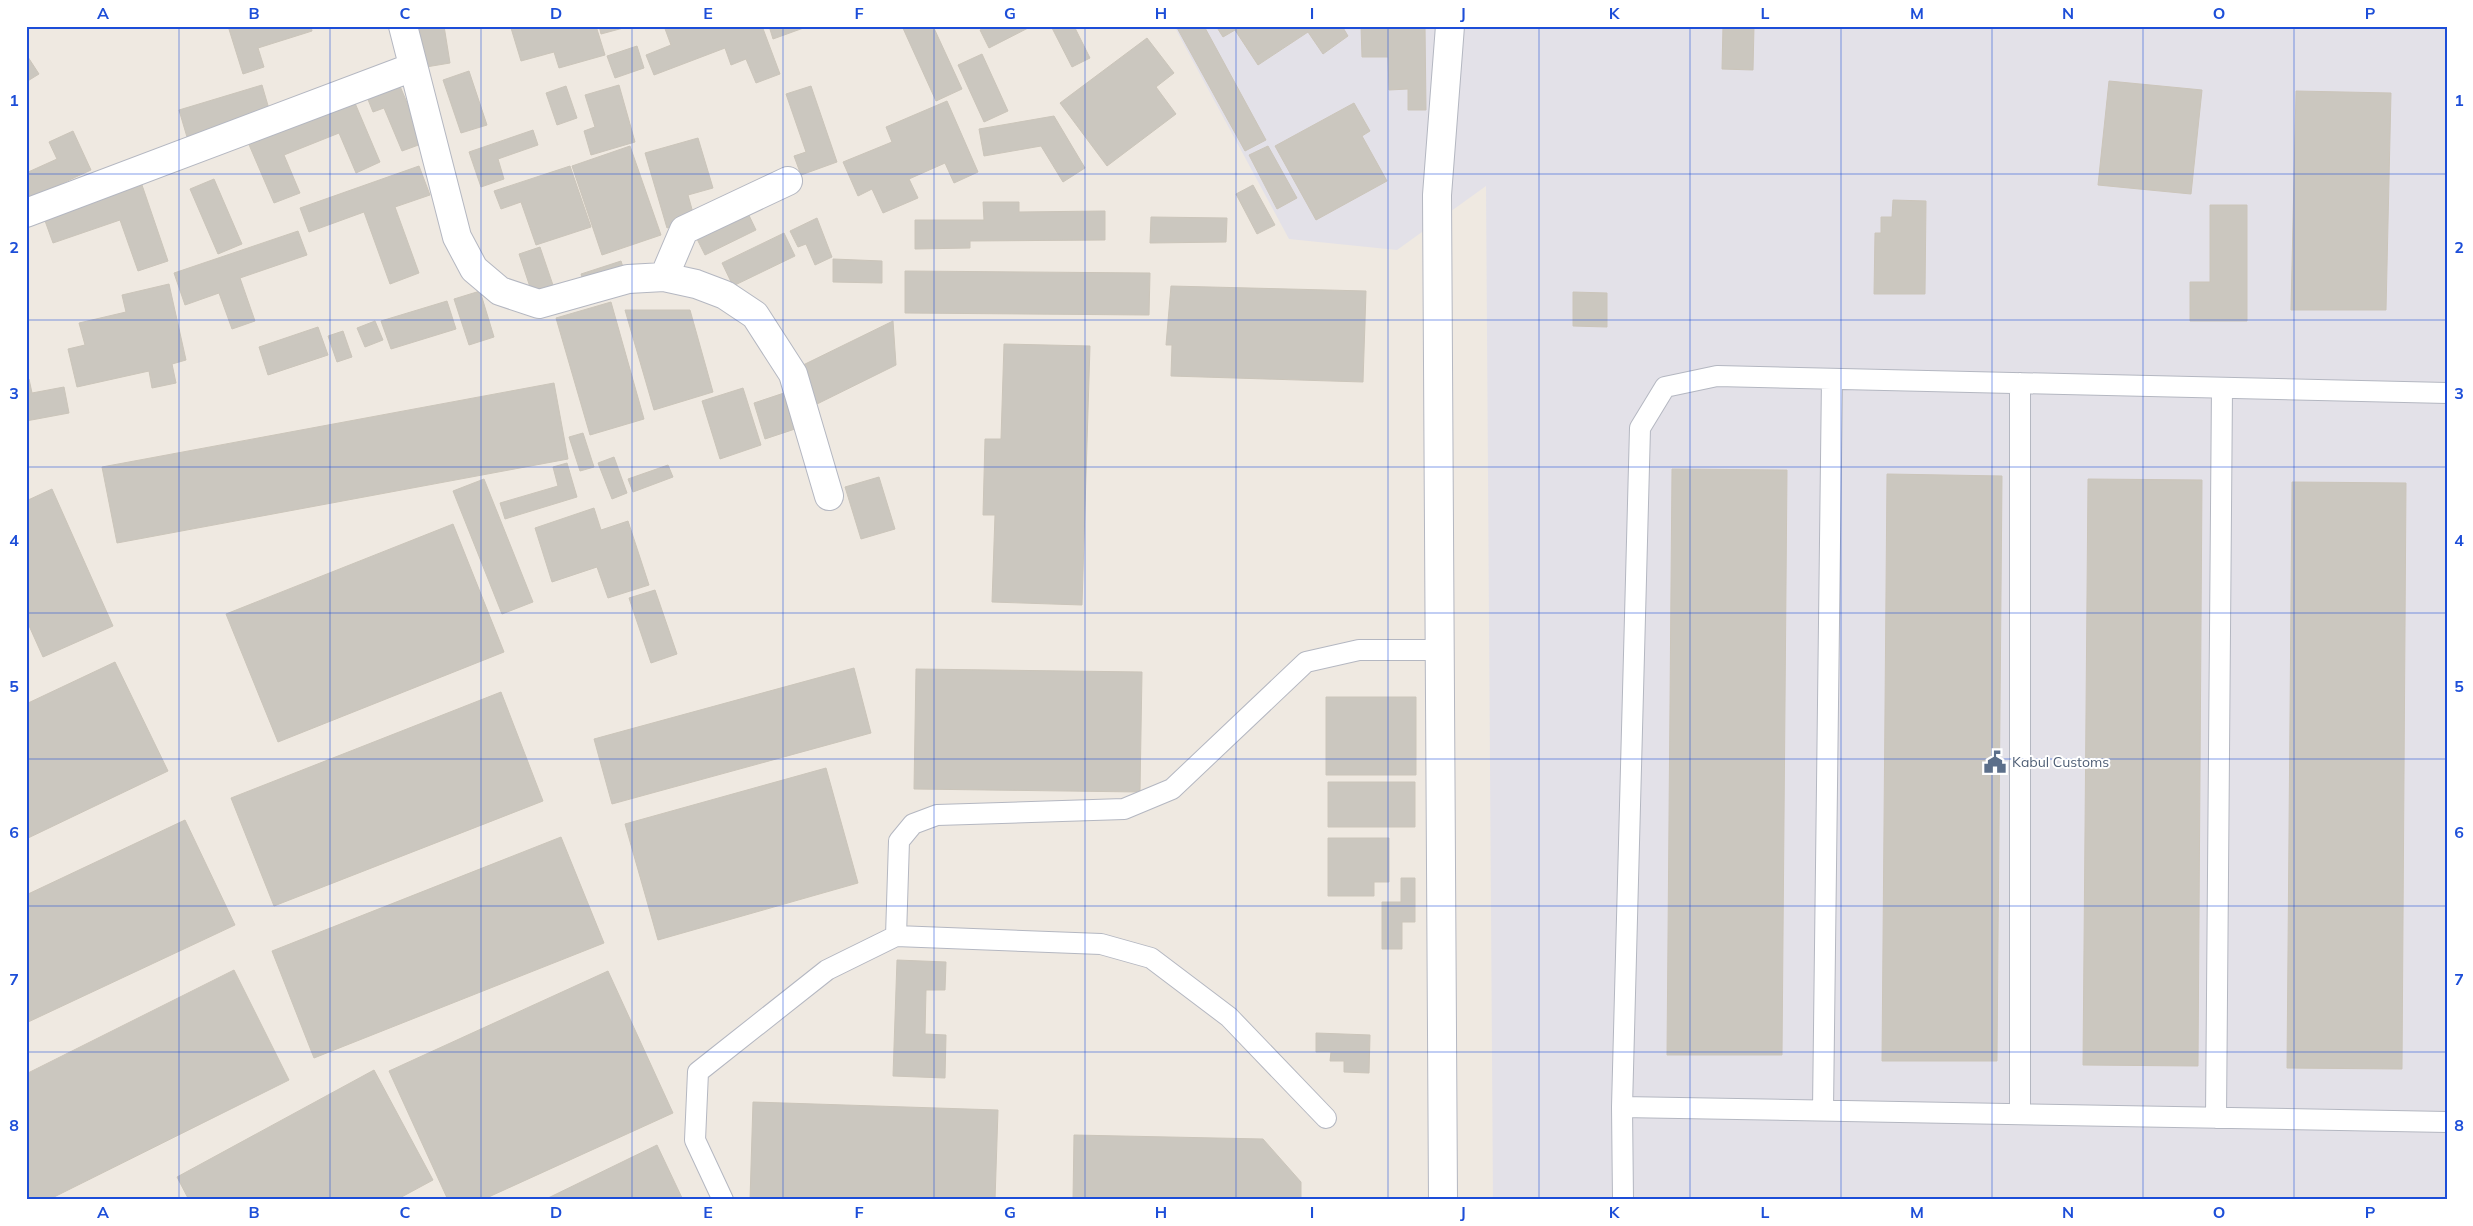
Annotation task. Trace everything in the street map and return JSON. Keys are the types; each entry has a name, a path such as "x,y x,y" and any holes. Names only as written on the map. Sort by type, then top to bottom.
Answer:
{"street":[{"path":"403,26 458,237 474,269 500,291 539,304 628,279 664,277 696,284 725,295 755,315 793,374 829,496"},
{"path":"1443,1200 1437,195 1450,26"},
{"path":"26,213 413,67"},
{"path":"664,277 684,230 788,181"}],"lane":[{"path":"1623,1200 1622,1107 1640,428 1665,387 1717,376 2447,393"},
{"path":"1823,1110 1832,379"},
{"path":"2020,383 2020,1114"},
{"path":"2216,1118 2222,388"},
{"path":"896,936 899,840 913,824 937,815 1124,809 1172,789 1306,662 1359,650 1440,650"},
{"path":"723,1200 695,1140 698,1072 827,970 896,936 1101,944 1151,958 1229,1017 1326,1118"},
{"path":"1622,1107 2447,1122"}],"shaded area":[{"name":"Kabul Customs","path":"1174,26 2447,26 2447,1200 1493,1200 1486,186 1397,250 1289,239"}],"building":[{"path":"228,26 311,26 312,31 258,48 264,67 243,74"},
{"path":"419,26 444,26 450,63 426,67"},
{"path":"516,26 596,26 605,55 559,68 554,52 521,61 511,28"},
{"path":"599,26 627,26 627,27 601,34"},
{"path":"664,26 762,26 780,74 756,83 746,59 731,65 725,48 654,75 646,55 671,45"},
{"path":"769,26 809,26 773,39"},
{"path":"902,26 933,26 962,89 936,101"},
{"path":"987,26 1032,26 989,48 980,30"},
{"path":"1051,26 1074,26 1090,58 1072,67"},
{"path":"1176,26 1204,26 1266,140 1245,151"},
{"path":"1216,26 1342,26 1348,36 1323,54 1308,32 1258,65 1235,30 1223,37"},
{"path":"1361,26 1425,26 1426,110 1408,110 1408,89 1389,90 1388,57 1362,57"},
{"path":"1723,26 1754,26 1753,70 1722,69"},
{"path":"1147,38 1174,73 1156,87 1176,114 1107,166 1060,103"},
{"path":"637,46 644,68 615,78 607,56"},
{"path":"26,54 39,74 26,82"},
{"path":"982,54 1008,111 984,122 958,65"},
{"path":"469,71 487,125 461,133 443,80"},
{"path":"397,79 424,143 402,151 384,108 373,112 365,92"},
{"path":"2109,81 2202,90 2191,194 2098,185"},
{"path":"262,85 269,109 187,137 179,110"},
{"path":"619,85 635,142 591,155 584,131 595,127 585,95"},
{"path":"566,86 577,118 557,125 546,93"},
{"path":"811,86 837,162 801,175 794,156 806,152 786,94"},
{"path":"2296,91 2391,93 2386,310 2291,310"},
{"path":"352,96 380,162 356,173 339,133 284,155 300,193 274,203 247,140"},
{"path":"947,101 978,172 954,183 945,163 909,179 918,198 883,213 872,189 858,196 843,162 892,142 886,127"},
{"path":"1354,103 1370,131 1362,136 1387,181 1316,220 1275,146"},
{"path":"1054,116 1085,168 1063,182 1041,146 984,156 979,129"},
{"path":"533,130 538,145 498,159 504,179 481,187 469,152"},
{"path":"73,131 91,170 26,200 26,173 57,159 49,142"},
{"path":"698,138 713,188 688,195 695,220 667,228 645,153"},
{"path":"630,146 661,235 602,255 572,166"},
{"path":"1268,146 1297,198 1277,209 1249,155"},
{"path":"419,166 430,195 395,207 419,273 390,284 364,212 309,232 300,208"},
{"path":"570,166 591,227 536,245 521,202 501,209 494,191"},
{"path":"214,179 242,244 218,254 190,189"},
{"path":"142,185 168,261 138,271 120,220 53,243 44,218"},
{"path":"1253,185 1275,225 1257,234 1236,194"},
{"path":"1893,200 1926,201 1925,294 1874,294 1875,233 1881,233 1881,217 1892,217"},
{"path":"983,202 1019,202 1019,212 1105,211 1105,240 970,241 970,248 915,249 915,220 984,220"},
{"path":"2210,205 2247,205 2247,321 2190,321 2190,282 2210,282"},
{"path":"745,207 756,230 705,255 694,233"},
{"path":"1151,217 1227,218 1226,242 1150,243"},
{"path":"817,218 832,257 815,265 806,244 798,247 790,231"},
{"path":"298,231 307,255 240,278 255,321 232,329 219,293 185,305 174,273"},
{"path":"784,233 795,256 733,286 722,263"},
{"path":"540,247 555,291 534,299 519,254"},
{"path":"833,259 882,261 882,283 833,282"},
{"path":"621,261 626,276 585,288 581,274"},
{"path":"905,271 1150,273 1149,315 905,313"},
{"path":"169,284 186,360 172,364 176,383 152,388 149,371 77,387 68,349 85,345 79,323 126,312 122,295"},
{"path":"1171,286 1366,291 1363,382 1171,376 1172,345 1166,345"},
{"path":"480,291 494,337 469,345 454,299"},
{"path":"1573,292 1607,293 1607,327 1573,326"},
{"path":"447,301 456,329 391,349 381,321"},
{"path":"611,302 644,419 590,435 556,318"},
{"path":"625,310 690,310 713,392 654,410"},
{"path":"375,321 383,340 365,347 357,328"},
{"path":"893,321 896,365 817,404 799,367"},
{"path":"318,327 328,355 268,375 259,347"},
{"path":"343,331 352,357 337,362 328,336"},
{"path":"1004,344 1090,346 1082,605 992,602 995,515 983,515 985,439 1001,439"},
{"path":"29,379 32,393 64,387 69,413 26,421 26,380"},
{"path":"554,383 568,459 117,543 102,467"},
{"path":"743,388 761,445 720,459 702,401"},
{"path":"787,392 798,428 765,439 754,403"},
{"path":"583,433 594,467 580,471 569,437"},
{"path":"614,457 627,493 612,499 598,463"},
{"path":"567,463 577,497 505,519 500,503 558,486 553,467"},
{"path":"668,465 673,477 633,492 628,479"},
{"path":"1672,469 1787,470 1782,1055 1667,1055"},
{"path":"1887,474 2002,476 1997,1061 1882,1061"},
{"path":"879,477 895,529 861,539 845,487"},
{"path":"484,479 533,602 502,614 453,491"},
{"path":"2088,479 2202,480 2198,1066 2083,1065"},
{"path":"2292,482 2406,483 2402,1069 2287,1068"},
{"path":"52,489 113,626 43,657 26,619 26,501"},
{"path":"594,508 601,530 628,521 649,585 608,598 597,567 552,582 535,528"},
{"path":"453,524 504,652 278,742 226,614"},
{"path":"655,590 677,654 651,663 629,598"},
{"path":"115,662 168,771 26,839 26,704"},
{"path":"854,668 871,733 612,804 594,739"},
{"path":"916,669 1142,672 1140,792 914,789"},
{"path":"501,692 543,801 274,906 231,798"},
{"path":"1326,697 1416,697 1416,775 1326,775"},
{"path":"826,768 858,883 658,940 625,824"},
{"path":"1328,782 1415,782 1415,827 1328,827"},
{"path":"185,820 235,925 26,1023 26,895"},
{"path":"561,837 604,943 314,1058 272,951"},
{"path":"1328,838 1389,838 1389,882 1374,882 1374,896 1328,896"},
{"path":"1401,878 1415,878 1415,922 1402,922 1402,949 1382,949 1382,902 1401,902"},
{"path":"897,960 946,962 945,990 926,990 925,1034 946,1035 945,1078 893,1076"},
{"path":"234,970 289,1080 48,1200 26,1200 26,1074"},
{"path":"608,971 673,1113 482,1200 448,1200 389,1071"},
{"path":"1316,1033 1370,1035 1369,1073 1344,1072 1344,1061 1330,1061 1331,1052 1316,1052"},
{"path":"374,1070 433,1180 396,1200 189,1200 177,1177"},
{"path":"753,1102 998,1110 995,1200 750,1200"},
{"path":"1074,1135 1263,1139 1301,1182 1301,1200 1073,1200"},
{"path":"657,1145 683,1200 544,1200"}],"place":[{"name":"Kabul Customs","path":"1995,762"}]}
